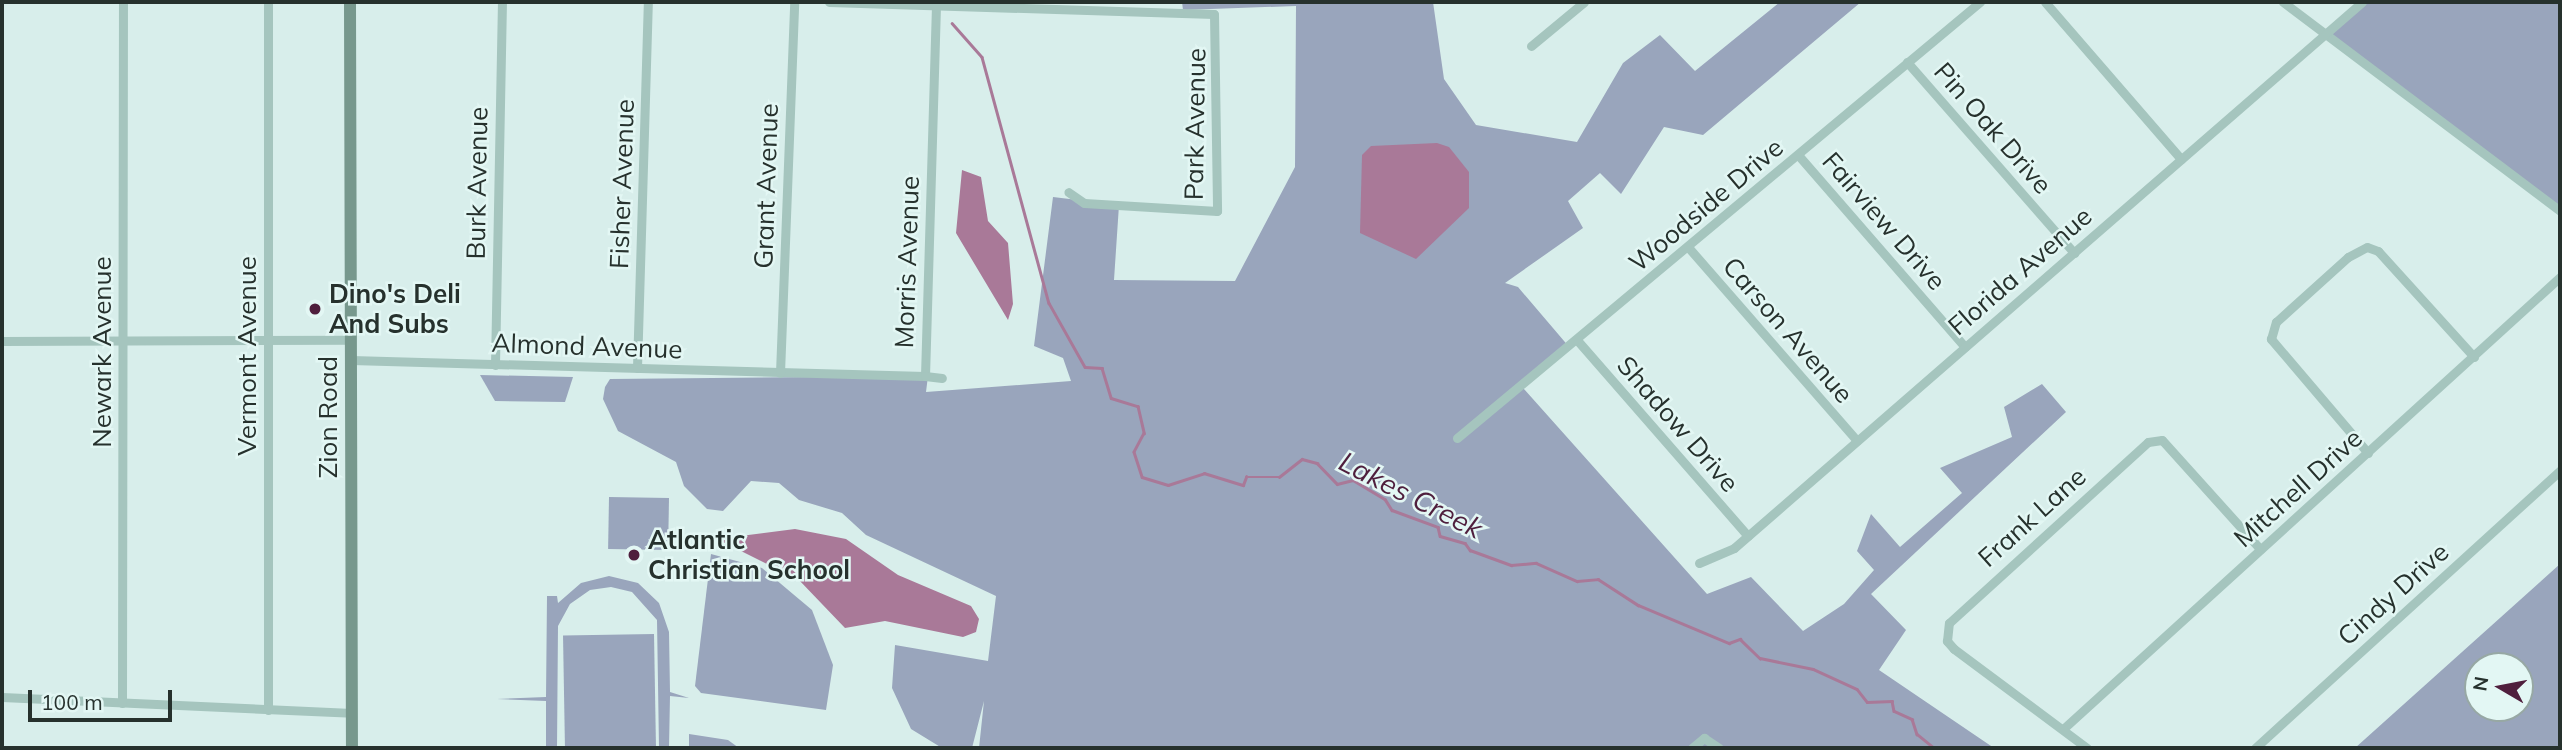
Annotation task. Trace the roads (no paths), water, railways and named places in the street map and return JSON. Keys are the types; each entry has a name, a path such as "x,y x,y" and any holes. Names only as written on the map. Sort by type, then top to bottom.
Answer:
{"street":[{"name":"Newark Avenue","path":"122,703 123,2"},
{"name":"Vermont Avenue","path":"268,2 268,710"},
{"name":"Zion Road","path":"350,2 352,748"},
{"name":"Burk Avenue","path":"495,365 502,2"},
{"name":"Fisher Avenue","path":"637,368 648,2"},
{"name":"Grant Avenue","path":"780,373 794,2"},
{"path":"829,2 936,3"},
{"path":"1531,46 1584,2"},
{"name":"Woodside Drive","path":"1457,438 1799,156 1980,2"},
{"path":"2045,2 2181,159"},
{"path":"2283,2 2560,211"},
{"name":"Florida Avenue","path":"1699,562 1748,536 2362,2"},
{"name":"Morris Avenue","path":"780,373 925,376 936,3"},
{"name":"Park Avenue","path":"936,3 1212,13 1217,24 1217,211 1084,203 1068,192"},
{"name":"Pin Oak Drive","path":"1908,62 2074,253"},
{"name":"Fairview Drive","path":"1799,156 1965,346"},
{"name":"Carson Avenue","path":"1688,247 1857,441"},
{"path":"2368,453 2271,339 2276,322 2348,257 2367,247 2378,251 2474,357"},
{"name":"Mitchell Drive","path":"2063,729 2560,277"},
{"path":"2,341 351,340"},
{"name":"Shadow Drive","path":"1577,340 1748,536"},
{"name":"Almond Avenue","path":"351,360 780,373"},
{"path":"925,376 942,378"},
{"name":"Frank Lane","path":"2063,729 1950,646 1946,635 1953,618 2148,442 2162,440 2260,549"},
{"name":"Cindy Drive","path":"2255,748 2560,470"},
{"path":"2,697 352,713"},
{"path":"2063,729 2087,748"},
{"path":"1692,748 1695,740 1705,738 1719,748"}],"waterway":[{"name":"Lakes Creek","path":"952,23 982,57 1049,303 1085,367 1102,368 1111,398 1138,406 1144,433 1134,452 1142,477 1168,485 1204,473 1243,485 1246,477 1279,477 1302,459 1317,463 1337,484 1353,480 1385,499 1392,510 1438,527 1440,536 1465,543 1470,550 1511,565 1536,563 1577,581 1598,579 1638,605 1729,643 1740,639 1760,658 1813,669 1857,689 1867,702 1892,701 1894,711 1912,719 1917,734 1934,748"}],"place":[{"name":"Dino's Deli And Subs","path":"315,309"},
{"name":"Atlantic Christian School","path":"634,555"}]}
